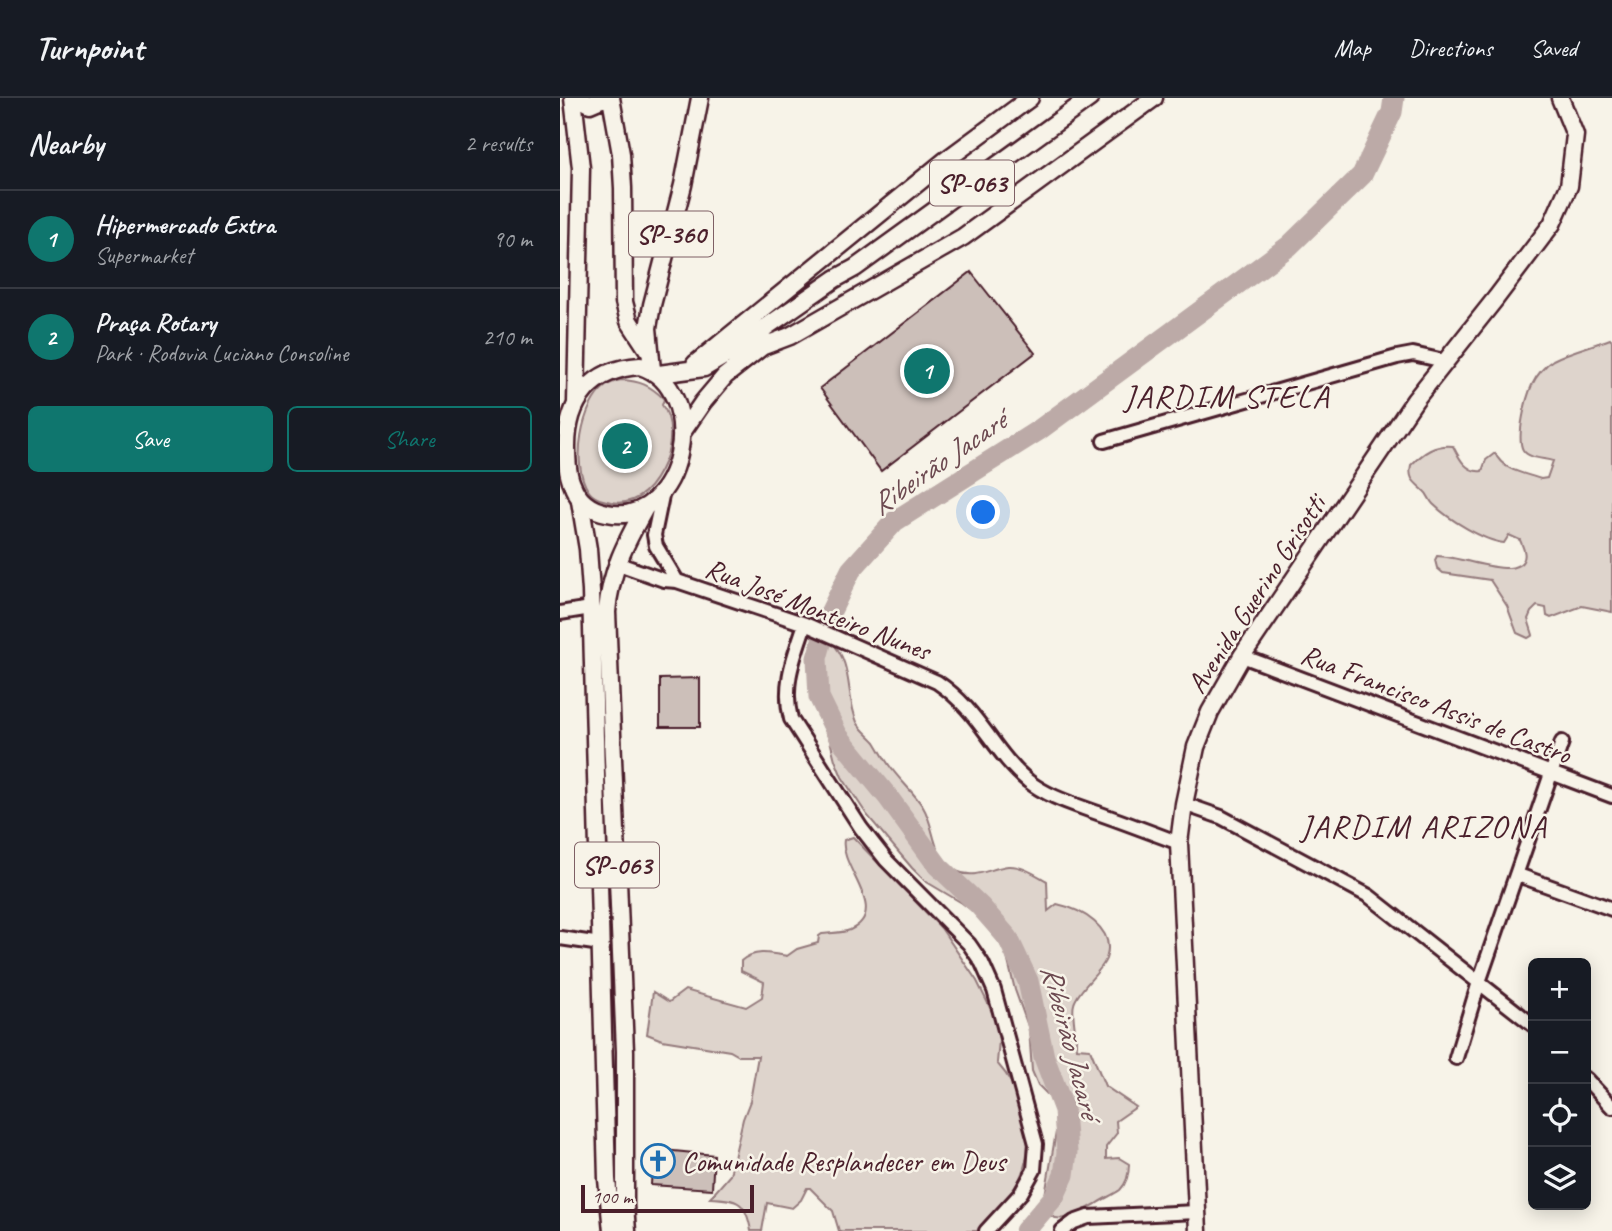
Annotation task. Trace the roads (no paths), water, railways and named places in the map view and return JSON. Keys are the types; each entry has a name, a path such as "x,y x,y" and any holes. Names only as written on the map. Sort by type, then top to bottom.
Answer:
{"main road":[{"path":"573,98 582,168 576,403"},
{"path":"579,98 590,104 604,98"},
{"path":"611,98 621,154 624,302 629,321 649,352"},
{"name":"SP-360","path":"655,372 649,352 648,328 683,185 700,98"},
{"path":"685,372 841,248 946,160 1030,98"},
{"name":"SP-063","path":"612,1231 607,1179 592,608 588,549 580,501 571,483 567,461 571,413 586,389 599,377 614,370 640,366 655,372 685,372 704,368 726,355 855,268 1090,98"},
{"path":"761,347 790,336 963,237 1154,98"},
{"name":"Avenida Guerino Grisotti","path":"1198,1231 1179,842 1196,747 1210,712 1242,656 1415,400 1552,224 1569,186 1575,135 1560,98"},
{"name":"SP-063","path":"681,434 724,376 838,286 855,268"},
{"name":"SP-063","path":"627,1231 625,1051 607,612 616,563 645,508 663,491 676,467 681,434 680,417 676,401 655,372"},
{"path":"580,501 598,511 612,514 627,514 645,508"}],"street":[{"path":"1104,442 1397,357 1413,354 1444,361"},
{"name":"Rua José Monteiro Nunes","path":"663,491 654,535 656,546 677,581"},
{"name":"Rua José Monteiro Nunes","path":"616,563 804,624 937,682 952,692 972,712 1029,782 1053,796 1179,842"},
{"path":"560,613 592,608"},
{"path":"804,624 787,677 786,701 791,719 861,828 886,860 969,944 982,963 994,990 1036,1144 1034,1170 1021,1193 986,1231"},
{"name":"Rua Francisco Assis de Castro","path":"1242,656 1612,796"},
{"path":"1456,1058 1479,982 1562,742"},
{"path":"1184,804 1221,817 1369,896 1528,1021"},
{"path":"1518,875 1612,909"},
{"path":"560,938 601,944"},
{"path":"1591,1084 1612,1107"},
{"path":"1062,1231 1074,1222 1088,1217 1198,1212"}],"waterway":[{"name":"Ribeirão Jacaré","path":"1025,1231 1054,1197 1064,1175 1067,1152 1064,1110 1044,1057 1028,981 1008,938 980,906 938,866 888,797 838,736 819,697 817,658 829,615 851,570 895,521 1039,430 1289,246 1362,175 1392,112 1394,98"}],"place":[{"name":"Hipermercado Extra","path":"927,371"},
{"name":"Praça Rotary","path":"625,446"},
{"name":"Comunidade Resplandecer em Deus","path":"658,1161"}],"district":[{"name":"JARDIM STELA","path":"1227,396"},
{"name":"JARDIM ARIZONA","path":"1424,826"}]}
